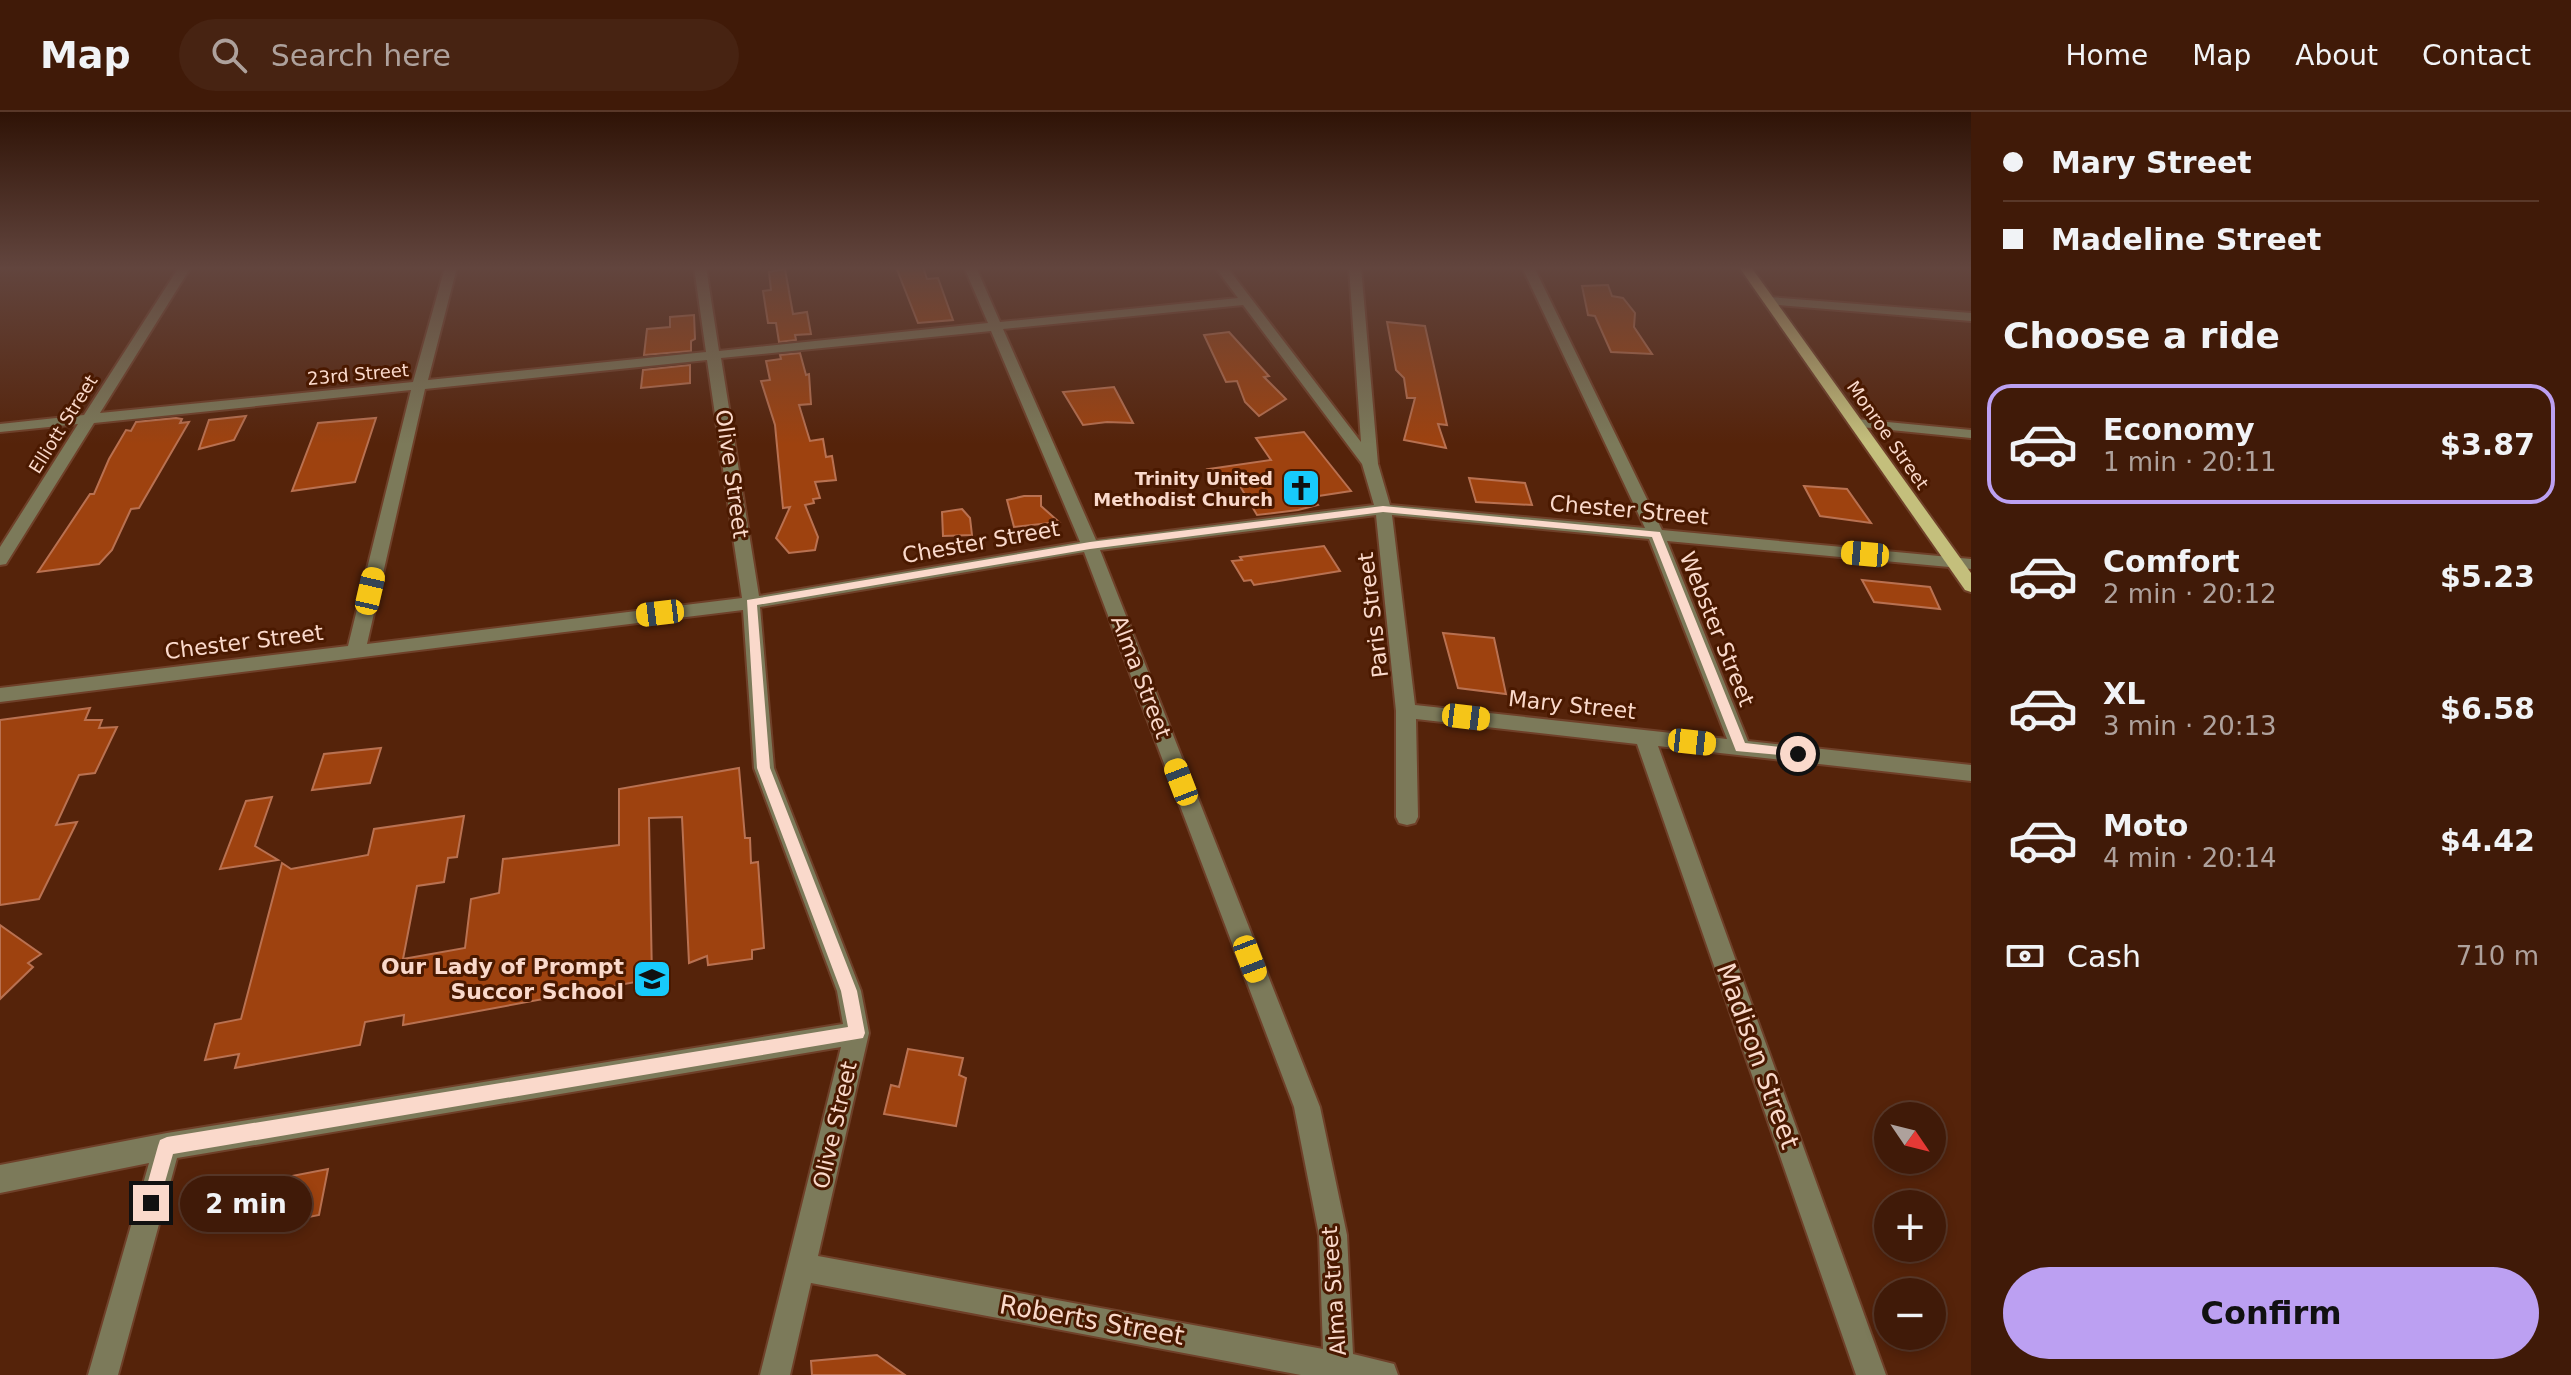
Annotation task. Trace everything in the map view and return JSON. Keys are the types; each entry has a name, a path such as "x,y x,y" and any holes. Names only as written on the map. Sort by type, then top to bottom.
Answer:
{"main road":[{"name":"Monroe Street","path":"1787,326 1962,563 1971,586"}],"street":[{"name":"Elliott Street","path":"0,560 147,326"},
{"path":"356,650 435,326"},
{"name":"Olive Street","path":"709,326 751,603 764,768 849,991 857,1033 775,1375"},
{"name":"23rd Street","path":"0,428 1016,326"},
{"path":"1263,326 1370,464"},
{"name":"Paris Street","path":"1359,326 1370,464 1383,509 1406,711 1407,817"},
{"name":"Webster Street","path":"1556,326 1656,535 1740,747"},
{"name":"Alma Street","path":"997,328 1090,546 1307,1107 1333,1235 1339,1370"},
{"path":"1856,423 1971,434"},
{"name":"Chester Street","path":"0,695 751,603 1090,546 1383,509 1962,563"},
{"name":"Mary Street","path":"1406,711 1971,773"},
{"name":"Madison Street","path":"1645,737 1871,1375"},
{"path":"0,1179 167,1146 857,1033"},
{"path":"103,1375 167,1146"},
{"name":"Roberts Street","path":"801,1267 1339,1370 1383,1375"}],"building":[{"path":"694,326 691,351 644,355 647,329"},
{"path":"776,326 810,326 811,334 795,335 796,340 779,342"},
{"path":"1388,326 1425,326 1447,425 1438,424 1446,448 1404,440 1415,398 1407,398 1404,378 1396,370"},
{"path":"1599,326 1634,326 1652,354 1611,352"},
{"path":"1229,332 1269,376 1264,377 1286,399 1259,416 1245,402 1237,381 1226,382 1204,335"},
{"path":"800,353 806,375 809,374 811,404 799,405 810,441 823,439 826,457 832,456 836,480 815,482 820,498 805,505 818,537 815,550 789,553 776,538 790,507 783,508 775,425 761,381 770,380 766,361 781,359 780,355"},
{"path":"690,365 690,383 641,388 643,370"},
{"path":"1114,387 1133,423 1083,425 1063,392"},
{"path":"246,416 234,440 199,449 209,420"},
{"path":"376,418 355,482 292,491 318,423"},
{"path":"182,419 180,423 189,422 139,508 131,509 112,550 99,564 38,572 90,494 94,494 126,430 131,431 136,422"},
{"path":"1304,432 1351,491 1312,497 1318,505 1257,515 1237,481 1209,469 1271,460 1256,438"},
{"path":"1469,478 1525,483 1532,505 1476,502"},
{"path":"1804,486 1847,489 1871,523 1820,516"},
{"path":"1041,496 1041,506 1059,522 1014,527 1007,500"},
{"path":"962,509 970,518 972,535 943,536 942,512"},
{"path":"1324,546 1340,571 1254,585 1251,580 1244,581 1232,561 1242,560 1240,557"},
{"path":"1862,580 1930,587 1940,609 1874,602"},
{"path":"1443,633 1494,638 1506,694 1458,688"},
{"path":"90,708 85,720 102,720 99,728 117,727 95,773 79,775 56,825 77,822 39,899 0,905 0,720"},
{"path":"381,748 370,783 312,790 324,754"},
{"path":"739,768 745,838 750,838 751,863 758,862 764,948 752,950 752,959 708,965 707,956 689,963 682,817 649,818 652,979 403,1025 404,1015 365,1022 360,1045 235,1068 239,1054 205,1060 215,1024 241,1019 282,863 291,869 368,855 374,829 464,816 457,857 448,858 444,882 417,886 403,959 465,948 471,899 499,893 503,859 619,845 619,789"},
{"path":"272,797 255,846 278,860 220,869 246,801"},
{"path":"0,925 41,954 28,963 33,967 0,999"},
{"path":"908,1049 963,1058 959,1075 966,1078 956,1126 884,1114 891,1085 899,1087"},
{"path":"328,1169 319,1215 244,1230 250,1206 266,1203 271,1180"},
{"path":"877,1355 905,1375 812,1375 811,1361"}],"place":[{"name":"Trinity United Methodist Church","path":"1301,488"},
{"name":"Our Lady of Prompt Succor School","path":"652,979"}],"route":[{"path":"151,1203 167,1146 857,1033 849,991 764,768 751,603 1090,546 1383,509 1656,535 1740,747 1798,754"}]}
